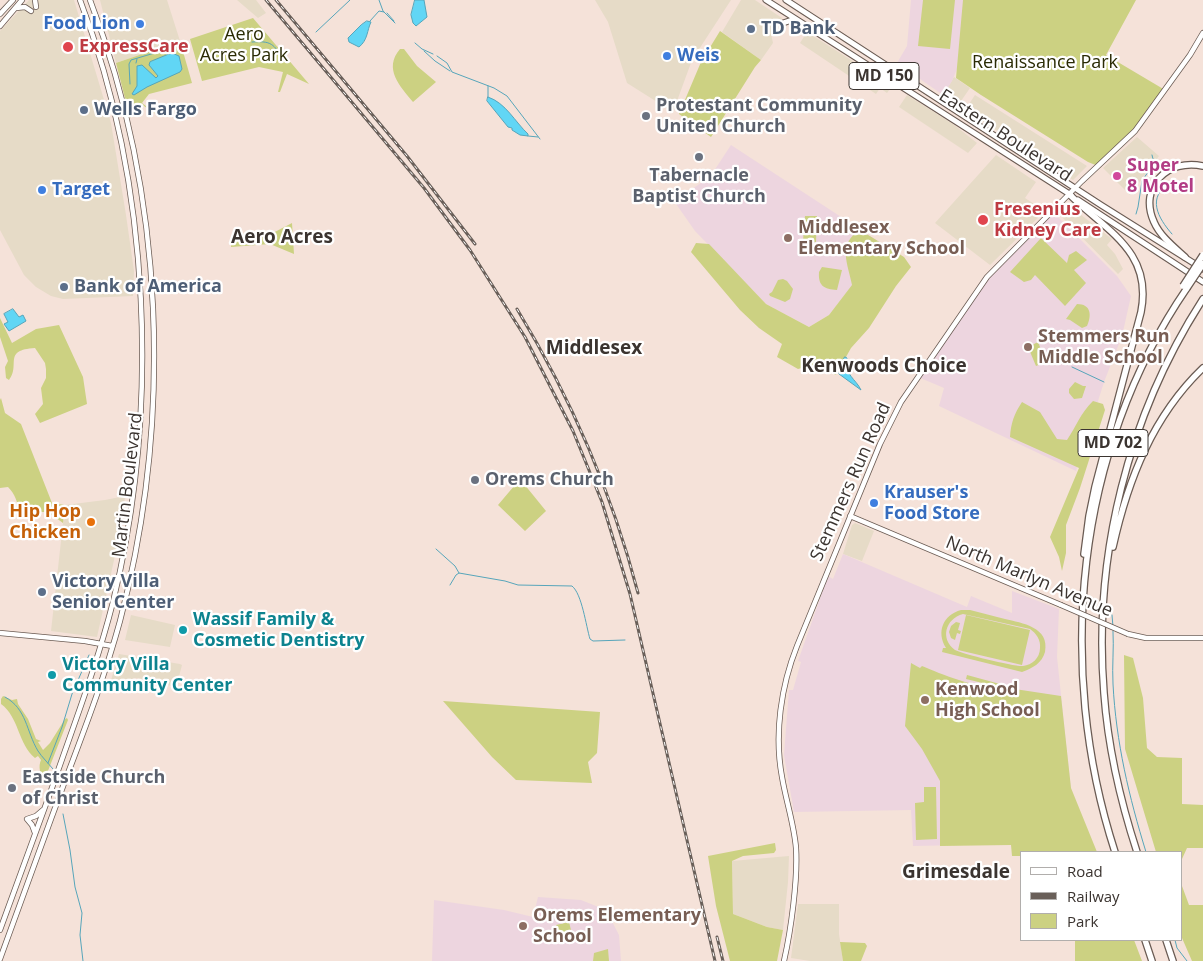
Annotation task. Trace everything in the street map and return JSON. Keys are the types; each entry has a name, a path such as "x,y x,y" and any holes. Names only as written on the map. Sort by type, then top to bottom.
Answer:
{"highway":[{"path":"1185,257 1154,223 1150,210 1150,197 1158,180 1171,168 1187,164 1203,166"},
{"path":"1069,194 1127,248 1138,265 1143,289 1141,312 1107,438 1089,516 1084,556 1082,611"},
{"path":"1185,287 1203,255"},
{"name":"MD 702","path":"1115,851 1098,790 1087,728 1082,672 1082,611 1091,536 1109,456 1131,394 1154,342 1185,287 1203,264"},
{"name":"MD 702","path":"1137,851 1118,786 1110,742 1103,678 1102,618 1110,544 1120,491 1142,421 1176,344 1203,299"},
{"path":"1176,344 1203,306"},
{"path":"1102,618 1115,536 1138,462 1164,414 1182,390 1203,368"},
{"path":"1145,941 1152,961"},
{"path":"1166,941 1173,961"}],"main road":[{"path":"0,14 13,0"},
{"path":"0,26 22,0"},
{"path":"35,0 36,7"},
{"name":"Martin Boulevard","path":"0,930 88,688 113,599 133,495 141,401 141,314 135,232 126,168 104,74 80,0"},
{"name":"Martin Boulevard","path":"0,958 90,714 112,646 130,580 145,488 152,428 154,313 146,232 135,160 115,72 91,0"},
{"name":"Eastern Boulevard","path":"766,0 1203,282"},
{"name":"Eastern Boulevard","path":"786,0 1203,269"},
{"path":"15,9 25,7 31,11"},
{"path":"784,12 786,16 783,23 795,19"},
{"name":"Stemmers Run Road","path":"785,961 794,891 796,851 780,762 780,721 783,694 790,664 891,420 940,344 987,278 1075,188 1135,131 1190,55 1203,33"},
{"name":"North Marlyn Avenue","path":"850,516 1128,634 1146,638 1203,638"},
{"path":"0,633 43,636 112,646"},
{"path":"35,835 27,819 36,816 45,808"}],"shaded area":[{"path":"29,0 74,0 111,123 134,271 133,296 63,299 51,296 36,287 24,275 0,230 0,31"},
{"path":"100,0 167,0 180,41 116,63"},
{"path":"237,0 256,0 266,13 258,18"},
{"path":"595,0 731,0 692,60 673,112 627,83 608,22"},
{"path":"741,0 755,0 782,18 771,34 773,43 761,60 722,32"},
{"path":"911,0 964,0 957,69 943,95 897,63 907,46"},
{"path":"807,32 892,86 887,93 880,88 876,94 800,43"},
{"path":"954,77 970,88 959,104 943,95"},
{"path":"907,95 953,124 977,143 968,153 899,107"},
{"path":"975,95 1087,166 1073,180 965,110"},
{"path":"1137,137 1159,156 1130,195 1103,168"},
{"name":"Middlesex Elementary School","path":"731,145 884,245 829,315 809,327 766,304 695,231 674,201 710,177"},
{"path":"996,155 1036,182 1025,198 1045,211 990,265 935,223"},
{"path":"1067,204 1112,239 1107,245 1115,254 1123,269 1118,274 1058,213"},
{"name":"Stemmers Run Middle School","path":"1052,211 1117,276 1131,296 1122,336 1104,382 1076,471 939,406 944,388 918,377 987,277"},
{"path":"125,496 122,524 97,637 51,631 65,505"},
{"path":"855,523 874,531 862,561 843,554 852,525"},
{"name":"Kenwood High School","path":"843,554 967,607 971,596 1012,613 1012,591 1059,609 1057,657 1071,789 1011,844 913,846 911,810 794,812 784,755 789,690 793,690 801,662 798,661 828,576 833,579"},
{"path":"131,615 175,625 170,647 125,640"},
{"path":"119,654 182,665 176,688 158,681 135,678 109,687"},
{"path":"789,856 783,930 767,927 733,914 732,861"},
{"name":"Orems Elementary School","path":"538,897 581,900 606,910 619,935 621,961 432,961 434,900 504,910 533,917"},
{"path":"798,904 839,904 839,934 843,961 810,961 791,958"}],"green space":[{"path":"923,0 955,0 950,49 918,46"},
{"name":"Renaissance Park","path":"963,0 1136,0 1106,55 1165,90 1140,124 1098,166 1088,162 956,78"},
{"name":"Aero Acres Park","path":"253,18 309,84 287,74 280,92 278,92 283,72 259,67 202,81 190,39"},
{"path":"720,31 761,60 711,137 679,114 701,62"},
{"name":"Aero Acres Park","path":"180,41 192,83 149,94 142,103 159,116 141,104 130,118 116,63"},
{"path":"400,49 404,49 417,66 436,82 413,102 395,77 393,70 395,56"},
{"path":"805,216 817,216 816,242 803,241"},
{"path":"292,223 294,254 270,244 231,247 231,240 269,235"},
{"path":"860,230 904,257 911,267 896,286 869,328 851,348 836,375 813,365 798,369 777,357 782,344 759,328 740,310 691,252 696,243 709,244 766,304 809,327 829,315 852,285 846,248 848,242"},
{"path":"1041,238 1067,263 1069,255 1076,251 1087,260 1074,270 1086,283 1065,306 1035,275 1031,280 1024,282 1010,272"},
{"path":"822,267 842,270 837,290 825,288 821,284 819,272"},
{"path":"783,279 793,289 790,299 785,302 769,294 778,280"},
{"path":"1077,304 1082,304 1088,308 1090,314 1087,326 1082,328 1066,319"},
{"path":"0,318 12,343 36,329 59,325 83,377 87,404 40,423 35,414 43,404 41,388 46,378 45,363 35,348 25,349 15,355 12,374 9,380 6,378 5,367 8,361 0,337"},
{"path":"1038,342 1046,362 1036,366 1028,347"},
{"path":"1075,382 1086,386 1082,398 1074,399 1069,393 1069,389"},
{"path":"1,398 5,413 21,424 52,503 65,505 63,523 48,512 19,512 16,499 8,487 0,488"},
{"path":"1093,401 1103,404 1105,410 1066,525 1066,553 1062,571 1059,557 1050,537 1079,468 1010,437 1011,427 1022,402 1040,412 1057,439 1067,440"},
{"path":"520,479 546,511 525,531 498,505"},
{"path":"970,610 1019,622 1033,628 1043,637 1045,644 1044,656 1036,665 1022,672 942,652 943,648 946,648 942,636 943,625 955,612","holes":["963,614 1030,629 1039,640 1040,652 1035,660 1023,666 989,660 955,650 950,646 946,635 952,620"]},
{"path":"966,615 1030,630 1022,665 958,650"},
{"path":"956,622 960,623 958,630 961,631 960,634 957,633 955,640 951,638 949,632 951,626"},
{"path":"1124,655 1133,658 1143,698 1147,748 1157,757 1182,758 1182,804 1203,805 1203,848 1187,848 1183,857 1183,851 1156,851 1125,749"},
{"path":"911,663 920,668 922,666 953,678 988,688 1008,688 1061,696 1071,788 1097,851 1020,851 1020,856 1012,856 1011,845 940,846 940,781 922,749 905,726"},
{"path":"967,675 1000,684 999,687 966,679"},
{"path":"3,696 12,700 17,699 36,739 41,741 38,742 43,750 50,743 65,719 67,718 68,720 44,781 40,770 41,760 38,756 35,758 29,752 12,716 1,704"},
{"path":"443,701 600,712 597,753 588,762 592,783 516,780 492,757"},
{"path":"924,787 936,787 937,839 916,840 915,803 924,802"},
{"path":"775,843 776,850 774,853 743,856 732,861 733,914 767,927 783,930 777,961 730,961 716,906 708,856"},
{"path":"1183,889 1189,905 1203,905 1203,961 1192,961 1183,940"},
{"path":"569,922 571,930 559,934 556,925"},
{"path":"1075,941 1134,941 1142,961 1075,961"},
{"path":"840,942 865,943 867,946 861,961 843,961"},
{"path":"608,949 609,961 593,961 594,953"}],"water":[{"path":"415,0 424,0 427,17 416,26 411,15"},
{"path":"367,21 371,22 362,44 359,47 349,42 348,38"},
{"path":"172,53 179,56 182,69 180,72 134,95 132,94 137,86 137,66 142,65 156,78 158,76 149,65 150,62"},
{"path":"488,97 505,108 528,136 520,135 508,127 487,101"},
{"path":"13,309 19,317 23,315 26,321 9,331 4,324 8,322 4,314"},
{"path":"845,357 847,358 847,369 861,390 839,374 839,367"}],"waterway":[{"path":"316,32 350,0"},
{"path":"379,0 383,11 395,23"},
{"path":"370,21 379,11 384,12"},
{"path":"387,13 394,21"},
{"path":"252,42 266,42 287,58"},
{"path":"415,43 433,54"},
{"path":"130,84 129,64 131,60 178,46"},
{"path":"424,51 450,71"},
{"path":"437,56 447,63 452,72 494,88 507,96 540,139"},
{"path":"136,63 137,59"},
{"path":"488,86 488,97"},
{"path":"528,136 538,137"},
{"path":"1136,214 1142,181 1154,163 1152,155"},
{"path":"1170,183 1158,195 1156,201 1159,215 1172,234"},
{"path":"1072,367 1104,382"},
{"path":"436,549 455,566 459,573"},
{"path":"450,585 459,573 518,585 572,586 581,603 590,639 593,641 625,640"},
{"path":"1112,615 1113,627"},
{"path":"1113,631 1113,684 1120,748 1134,811 1146,851"},
{"path":"48,763 72,694 89,655"},
{"path":"5,697 18,708 38,751 53,769"},
{"path":"63,814 75,887 82,913 80,935 83,961"},
{"path":"1175,941 1177,948 1187,961"}],"railway":[{"path":"266,0 424,188 470,250 525,337 573,431 602,502 630,594 715,961"},
{"path":"276,0 407,156 475,244"},
{"path":"517,309 555,377 588,447 616,519 638,593"},
{"path":"717,937 723,961"}],"place":[{"name":"Food Lion","path":"140,24"},
{"name":"TD Bank","path":"751,29"},
{"name":"ExpressCare","path":"68,47"},
{"name":"Weis","path":"667,56"},
{"name":"Wells Fargo","path":"84,110"},
{"name":"Protestant Community United Church","path":"646,116"},
{"name":"Tabernacle Baptist Church","path":"699,157"},
{"name":"Super 8 Motel","path":"1117,176"},
{"name":"Target","path":"42,190"},
{"name":"Fresenius Kidney Care","path":"983,220"},
{"name":"Middlesex Elementary School","path":"788,238"},
{"name":"Bank of America","path":"64,287"},
{"name":"Stemmers Run Middle School","path":"1028,347"},
{"name":"Orems Church","path":"475,480"},
{"name":"Krauser's Food Store","path":"874,503"},
{"name":"Hip Hop Chicken","path":"91,522"},
{"name":"Victory Villa Senior Center","path":"42,592"},
{"name":"Wassif Family & Cosmetic Dentistry","path":"183,630"},
{"name":"Victory Villa Community Center","path":"52,675"},
{"name":"Kenwood High School","path":"925,700"},
{"name":"Eastside Church of Christ","path":"12,788"},
{"name":"Orems Elementary School","path":"523,926"}],"district":[{"name":"Aero Acres","path":"282,238"},
{"name":"Middlesex","path":"594,349"},
{"name":"Kenwoods Choice","path":"884,367"},
{"name":"Grimesdale","path":"956,873"}]}
